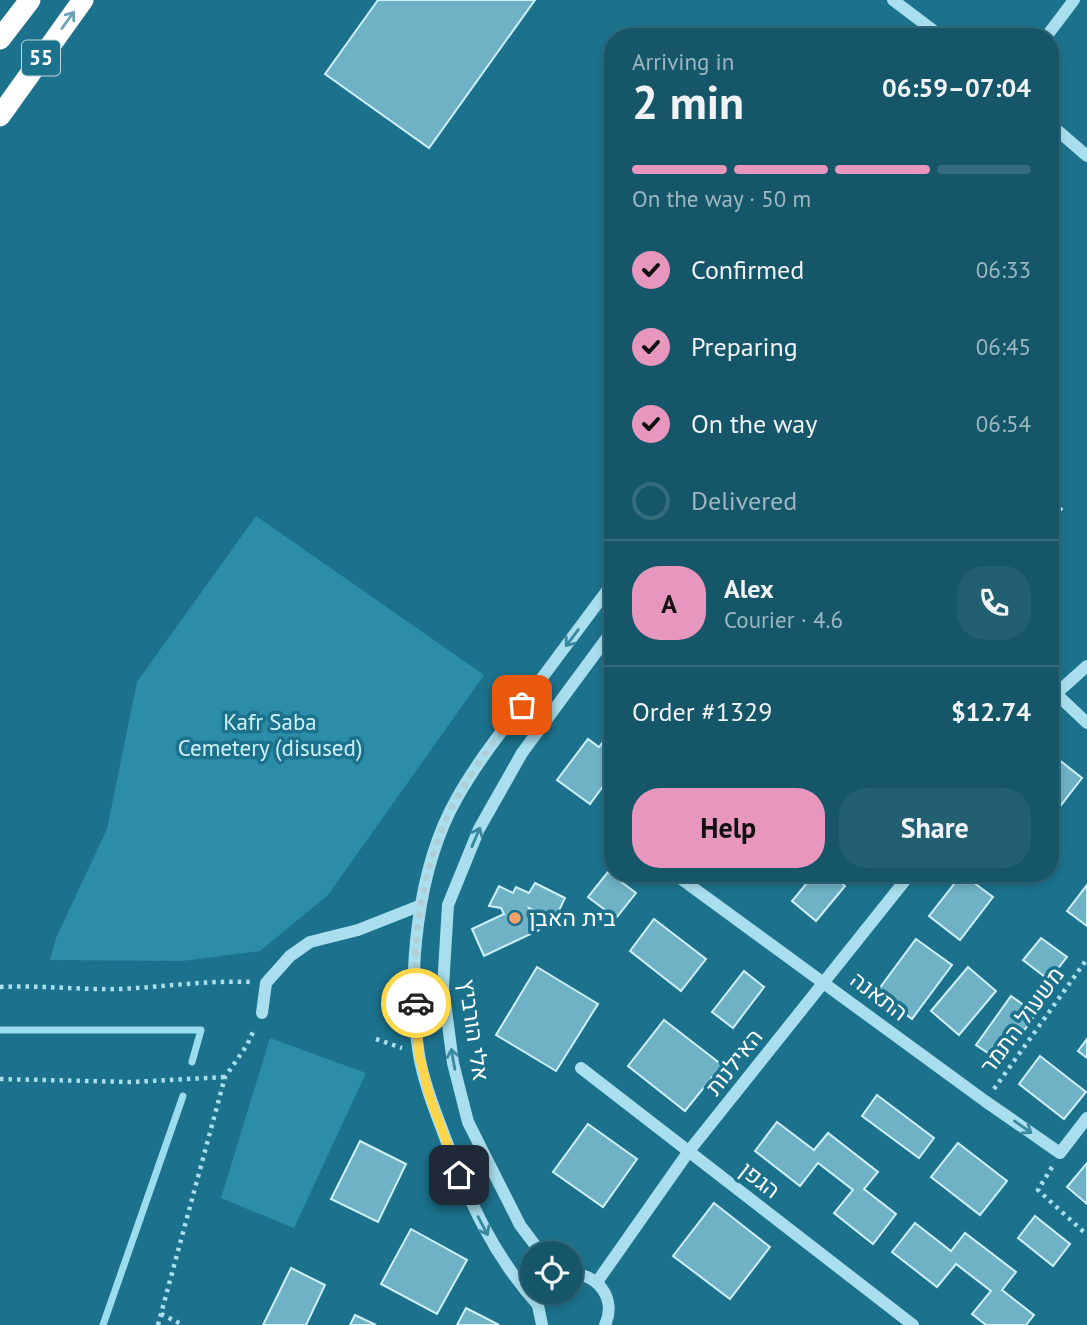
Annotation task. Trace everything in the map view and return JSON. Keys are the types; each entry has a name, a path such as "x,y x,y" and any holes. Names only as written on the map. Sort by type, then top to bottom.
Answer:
{"highway":[{"name":"55","path":"0,39 30,0"},
{"name":"55","path":"0,116 83,0"}],"street":[{"path":"893,0 930,28"},
{"path":"1053,28 1074,0"},
{"path":"1059,132 1087,156"},
{"path":"542,1325 538,1305 517,1282 496,1252 469,1200 430,1098 419,1055 415,982 419,906 435,851 456,799 491,745 604,595"},
{"name":"אלי הורביץ","path":"532,1241 520,1225 468,1122 453,1063 443,987 448,905 479,829 522,752 604,642"},
{"path":"1059,688 1087,666"},
{"path":"1059,699 1087,723"},
{"name":"התאנה","path":"685,882 1060,1153"},
{"name":"האילנות","path":"597,1282 689,1152 904,882"},
{"path":"262,1013 266,983 290,956 310,942 358,930 419,906"},
{"name":"הגפן","path":"581,1068 913,1325"},
{"path":"1060,1153 1087,1118"},
{"path":"583,1275 597,1282 608,1299 609,1310 605,1325"}],"path":[{"name":"משעול התמר","path":"985,1101 1087,959"},
{"path":"0,987 117,989 226,981 266,983"},
{"path":"158,1325 225,1077 247,1045 262,1013"},
{"path":"376,1039 419,1055"},
{"path":"0,1079 132,1082 225,1077"},
{"path":"1060,1153 1038,1190 1087,1235"},
{"path":"161,1314 183,1325"}],"green space":[{"name":"Kafr Saba Cemetery (disused)","path":"256,516 484,675 328,895 260,951 182,961 50,960 56,938 107,829 137,682"},
{"path":"270,1038 366,1073 294,1228 221,1198"}],"building":[{"path":"378,0 535,0 429,148 325,74"},
{"path":"588,739 599,747 604,740 604,785 590,804 557,780"},
{"path":"1059,760 1082,778 1061,805 1059,804"},
{"path":"604,877 604,882 621,882 636,893 616,918 588,897"},
{"path":"808,882 840,882 845,886 816,921 792,901"},
{"path":"956,882 973,882 993,897 960,940 929,916"},
{"name":"בית האבן","path":"535,883 565,898 554,921 529,908 539,930 484,956 472,929 504,914 501,908 489,906 499,886 513,893 516,887 529,893"},
{"path":"1087,885 1087,926 1067,911"},
{"path":"654,919 706,959 681,991 630,951"},
{"path":"1041,938 1067,957 1049,980 1023,960"},
{"path":"916,939 952,965 912,1019 876,993"},
{"path":"537,967 598,1004 556,1071 496,1035"},
{"path":"968,967 996,991 959,1035 931,1011"},
{"path":"744,971 764,987 733,1028 712,1012"},
{"path":"1011,996 1036,1014 1001,1062 976,1045"},
{"path":"664,1020 722,1065 685,1111 628,1066"},
{"path":"1087,1039 1087,1058 1078,1051"},
{"path":"1040,1056 1086,1092 1064,1119 1019,1084"},
{"path":"877,1095 934,1138 919,1158 862,1116"},
{"path":"777,1122 814,1150 828,1133 878,1172 864,1189 896,1214 873,1244 834,1213 853,1190 818,1163 800,1186 755,1151"},
{"path":"588,1124 637,1159 603,1207 553,1172"},
{"path":"360,1141 406,1164 378,1222 331,1199"},
{"path":"958,1143 1007,1181 980,1215 931,1177"},
{"path":"1087,1163 1087,1204 1067,1187"},
{"path":"714,1203 770,1247 730,1299 673,1256"},
{"path":"1035,1216 1070,1244 1053,1266 1018,1238"},
{"path":"915,1223 951,1251 965,1233 1016,1272 1002,1290 1034,1315 1026,1325 986,1325 972,1314 991,1291 956,1264 937,1287 892,1252"},
{"path":"411,1229 467,1260 437,1314 381,1284"},
{"path":"291,1268 325,1285 306,1325 263,1325"},
{"path":"466,1308 499,1325 457,1325"},
{"path":"355,1315 376,1325 350,1325"}],"waterway":[{"path":"0,1030 201,1030 192,1062"},
{"path":"103,1325 183,1096"}],"way so far":[{"path":"416,1003 419,906 435,851 456,799 491,745 522,705"}],"place":[{"name":"בית האבן","path":"515,918"}],"route":[{"path":"416,1003 419,1055 430,1098 459,1175"}]}
